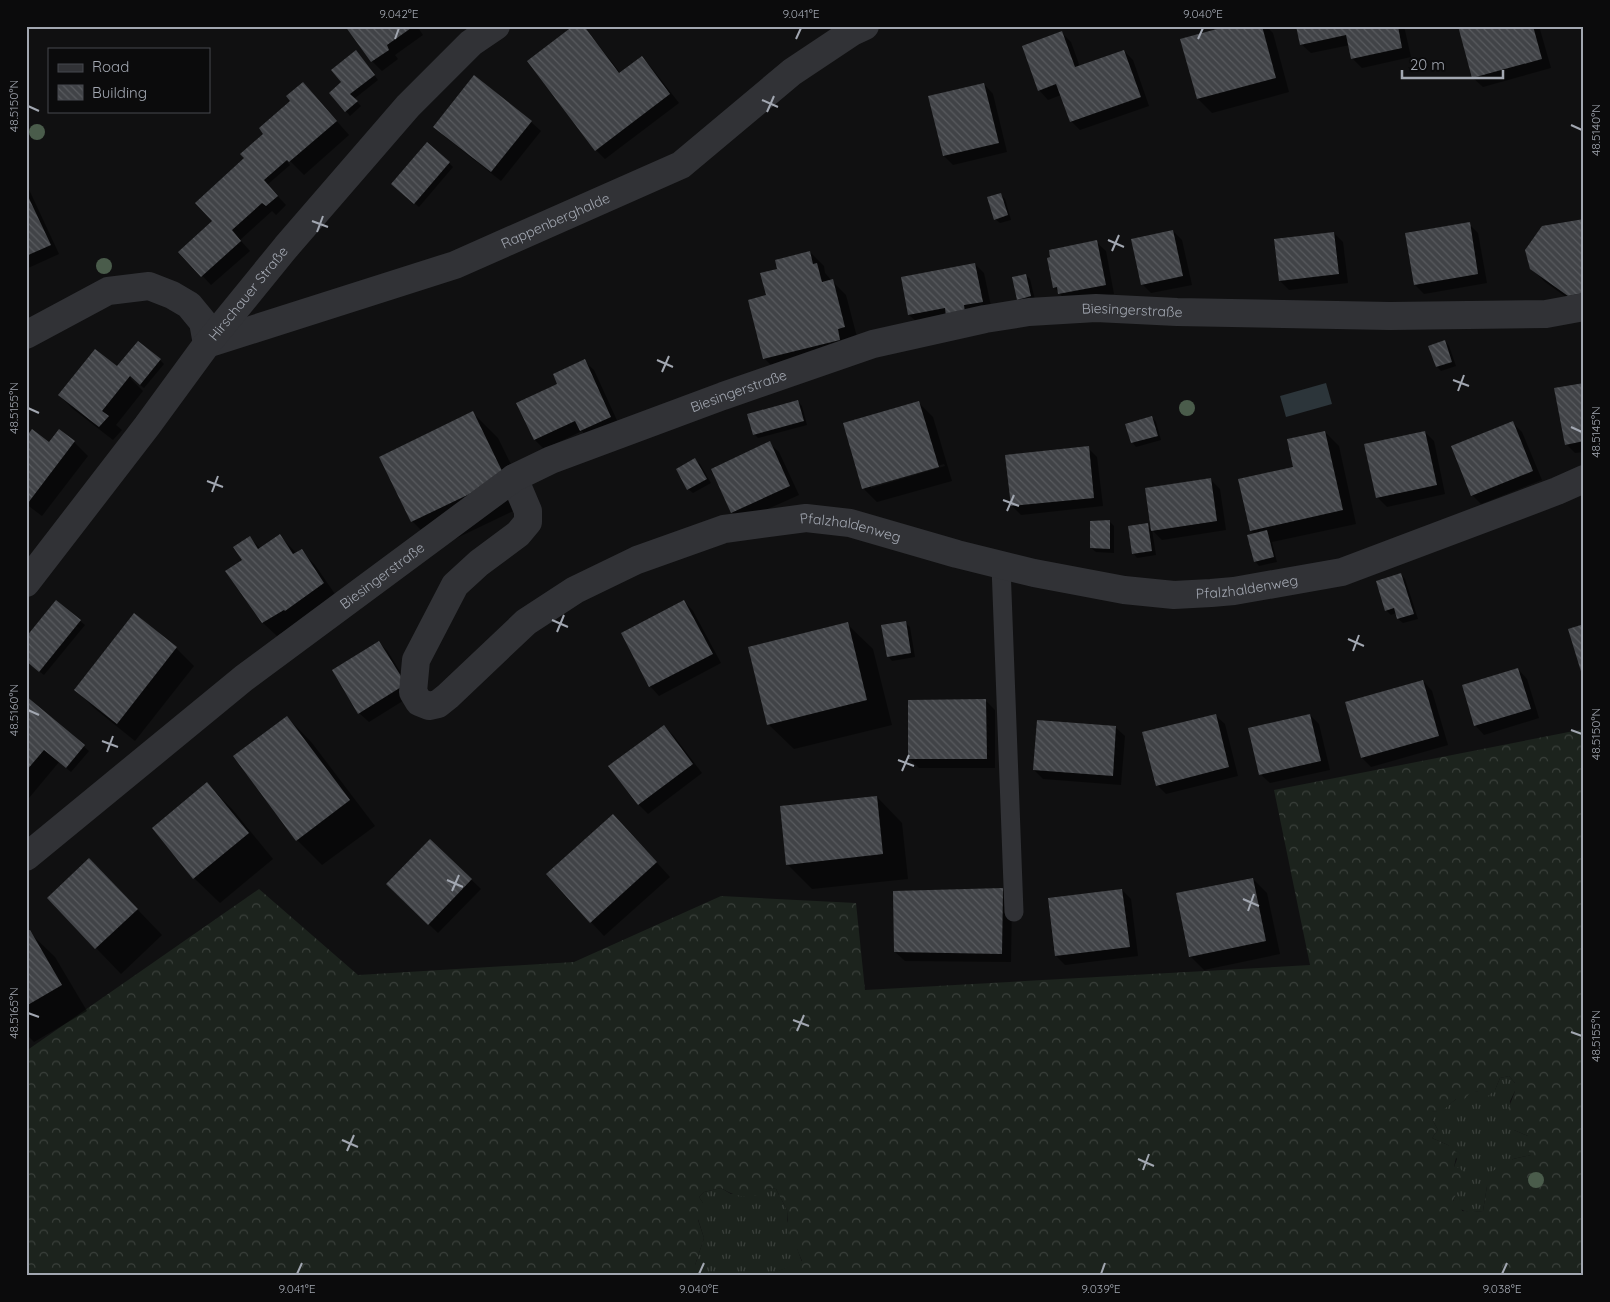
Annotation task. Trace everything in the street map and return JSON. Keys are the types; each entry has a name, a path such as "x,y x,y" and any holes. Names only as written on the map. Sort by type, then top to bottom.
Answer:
{"street":[{"name":"Hirschauer Straße","path":"26,583 208,344 286,247 408,106 471,43 496,26"},
{"name":"Rappenberghalde","path":"208,344 455,265 681,165 792,72 852,32 865,26"},
{"path":"26,335 108,292 149,286 172,295 189,305 203,322 208,344"},
{"name":"Biesingerstraße","path":"26,857 244,678 514,478 551,460 723,396 873,344 985,319 1029,312 1096,308 1177,312 1390,316 1546,314 1584,308"},
{"name":"Pfalzhaldenweg","path":"514,478 528,512 528,522 518,534 478,563 455,585 416,660 413,692 419,702 429,706 438,704 448,696 526,622 575,590 637,560 724,529 806,518 850,523 1001,566 1124,590 1174,595 1234,591 1342,572 1584,480"}],"lane":[{"path":"1001,566 1014,912"}],"green space":[{"path":"1584,729 1584,1271 1570,1276 766,1276 802,1261 797,1249 789,1243 787,1210 776,1189 767,1188 756,1195 745,1197 721,1188 704,1192 699,1197 703,1203 704,1215 698,1220 704,1238 695,1265 695,1274 700,1276 26,1276 26,1051 259,889 358,975 574,962 721,896 856,903 865,990 1310,965 1274,790","holes":["1509,1076 1515,1083 1515,1091 1507,1113 1508,1125 1528,1136 1526,1146 1531,1155 1513,1159 1491,1172 1483,1211 1462,1211 1461,1204 1453,1201 1465,1175 1460,1168 1454,1167 1457,1153 1448,1145 1432,1138 1438,1130 1432,1119 1432,1112 1442,1111 1456,1099 1463,1101 1469,1094 1478,1091 1488,1096 1495,1090 1500,1078"]},
{"path":"1509,1076 1515,1083 1515,1091 1510,1101 1514,1130 1528,1136 1531,1155 1513,1159 1487,1186 1483,1211 1466,1212 1453,1202 1457,1191 1454,1167 1457,1159 1448,1145 1432,1138 1438,1130 1432,1119 1432,1112 1443,1109 1465,1094 1495,1090 1500,1078"},
{"path":"721,1188 731,1194 767,1188 776,1189 787,1210 787,1220 802,1262 766,1276 700,1276 695,1274 695,1265 704,1238 698,1219 703,1203 699,1197 704,1192"}],"shaded area":[{"path":"1326,383 1332,404 1286,417 1280,396"}],"building":[{"path":"345,26 414,26 387,45 389,50 371,62"},
{"path":"573,26 584,26 619,73 642,56 670,94 595,151 527,61"},
{"path":"1228,26 1262,26 1276,78 1197,99 1180,39"},
{"path":"1296,26 1398,26 1402,48 1351,59 1346,35 1300,45"},
{"path":"1458,26 1533,26 1542,59 1472,78"},
{"path":"1062,31 1075,67 1124,50 1141,97 1070,122 1056,84 1038,91 1022,46"},
{"path":"356,50 375,75 350,94 358,101 345,112 329,93 341,82 331,70"},
{"path":"474,75 532,121 491,172 433,127"},
{"path":"303,82 337,121 289,162 287,160 264,180 278,196 266,206 262,203 232,230 241,241 201,277 178,252 212,221 195,203 244,158 240,154 263,134 259,128 290,101 286,96"},
{"path":"984,83 999,143 943,156 928,96"},
{"path":"427,142 450,162 414,204 391,184"},
{"path":"26,192 51,245 26,256"},
{"path":"1001,193 1008,215 994,220 987,197"},
{"path":"1584,219 1584,293 1568,296 1530,269 1525,250 1542,226"},
{"path":"1470,222 1478,274 1414,285 1405,233"},
{"path":"1173,230 1183,276 1141,285 1131,239"},
{"path":"1334,232 1339,274 1279,281 1274,239"},
{"path":"1097,240 1106,285 1058,294 1057,287 1053,288 1047,258 1050,257 1049,250"},
{"path":"810,251 813,264 817,263 822,282 833,279 845,327 838,329 840,340 763,359 748,300 766,295 760,273 777,269 775,260"},
{"path":"975,263 983,302 964,305 965,313 946,317 945,308 908,315 901,277"},
{"path":"1026,274 1031,296 1017,300 1012,277"},
{"path":"1445,340 1452,362 1436,367 1428,346"},
{"path":"138,341 161,359 140,385 130,376 102,411 109,416 99,427 58,395 95,349 117,366"},
{"path":"585,359 611,417 580,431 575,421 534,440 516,403 557,384 553,374"},
{"path":"1584,383 1584,441 1565,445 1554,388"},
{"path":"798,400 804,421 753,435 747,414"},
{"path":"919,401 939,467 862,489 843,423"},
{"path":"473,411 505,477 411,522 379,457"},
{"path":"1152,416 1158,436 1131,443 1125,424"},
{"path":"1513,421 1533,471 1471,496 1451,446"},
{"path":"32,429 49,442 59,429 75,441 28,503 26,501 26,437"},
{"path":"1325,431 1343,510 1250,531 1238,479 1293,467 1287,439"},
{"path":"1425,431 1437,485 1376,498 1364,444"},
{"path":"770,441 790,486 731,513 711,469"},
{"path":"1089,446 1094,498 1011,506 1005,455"},
{"path":"695,458 707,479 687,490 676,469"},
{"path":"1211,478 1217,521 1151,531 1145,488"},
{"path":"1110,520 1110,549 1090,548 1090,521"},
{"path":"1148,523 1152,551 1132,554 1128,526"},
{"path":"1267,530 1274,557 1254,562 1247,535"},
{"path":"280,534 293,554 302,549 324,583 285,611 262,623 225,571 242,560 233,547 250,536 258,549"},
{"path":"1401,573 1414,614 1397,619 1394,608 1385,611 1376,581"},
{"path":"56,600 81,620 39,672 26,661 26,637"},
{"path":"684,600 713,654 649,687 621,633"},
{"path":"134,613 177,647 117,724 74,690"},
{"path":"906,621 911,653 887,657 881,625"},
{"path":"848,622 867,700 767,725 748,647"},
{"path":"1584,624 1584,678 1583,678 1568,629"},
{"path":"379,641 406,684 358,714 332,670"},
{"path":"1518,668 1531,709 1474,726 1462,685"},
{"path":"1423,680 1439,736 1361,758 1345,702"},
{"path":"26,696 85,745 66,768 44,750 26,771"},
{"path":"986,699 987,759 908,759 908,700"},
{"path":"1216,714 1229,767 1156,786 1142,732"},
{"path":"1310,714 1321,761 1259,775 1248,728"},
{"path":"287,716 350,800 296,841 233,756"},
{"path":"1037,720 1116,726 1113,776 1033,770"},
{"path":"664,725 693,764 638,805 608,766"},
{"path":"207,782 249,833 193,879 152,828"},
{"path":"877,796 883,854 786,865 780,806"},
{"path":"613,814 657,862 590,923 546,874"},
{"path":"430,839 472,879 428,925 386,884"},
{"path":"89,858 138,909 95,949 47,898"},
{"path":"1253,878 1266,941 1189,957 1176,893"},
{"path":"1003,888 1002,954 894,952 893,891"},
{"path":"1122,889 1130,947 1055,956 1048,898"},
{"path":"30,930 62,985 26,1006 26,932"}]}
